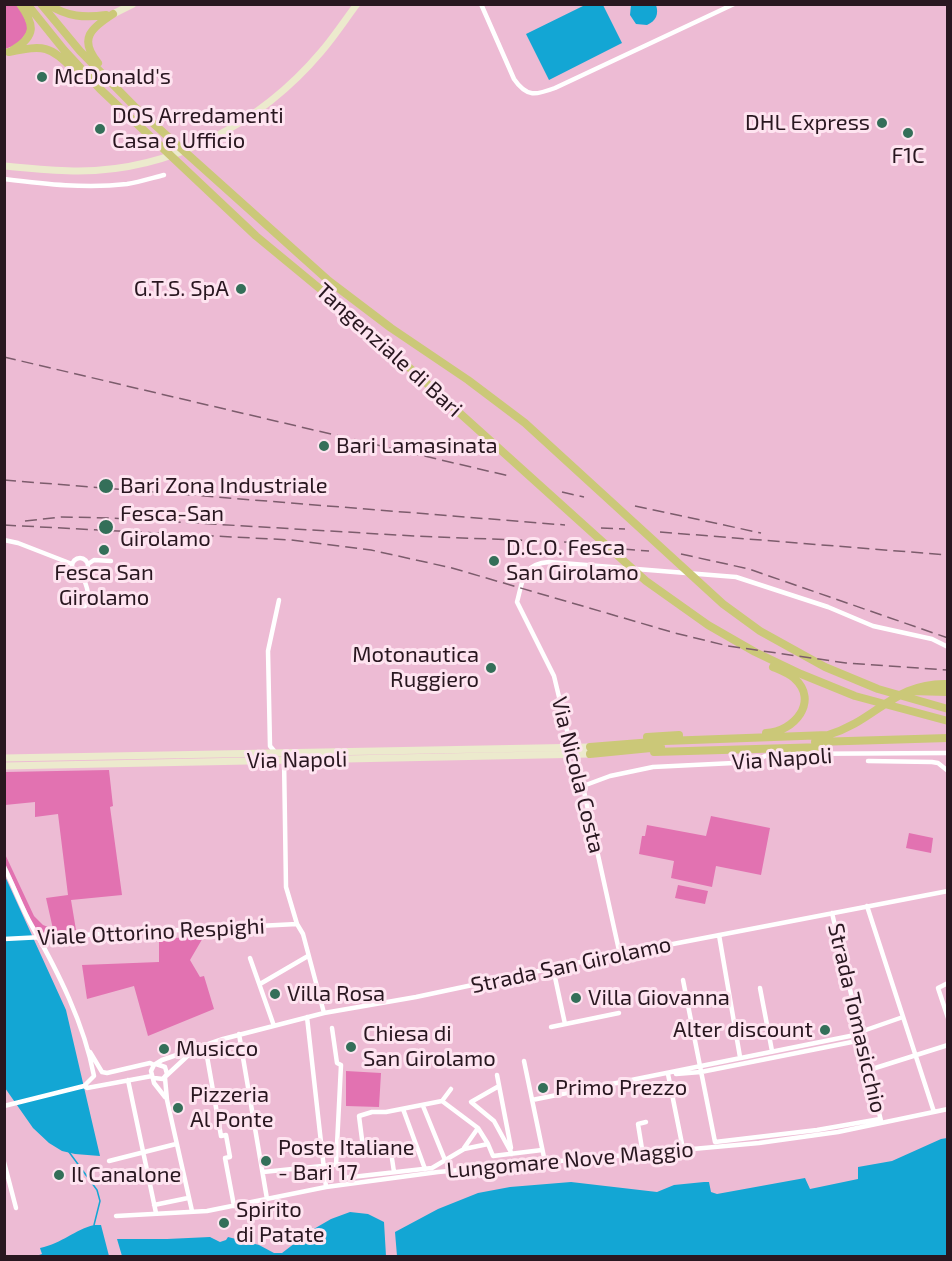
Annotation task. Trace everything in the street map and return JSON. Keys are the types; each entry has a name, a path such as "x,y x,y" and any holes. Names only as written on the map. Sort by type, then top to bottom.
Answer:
{"highway":[{"path":"7,53 26,41 31,31 30,19 20,4"},
{"name":"Tangenziale di Bari","path":"27,4 64,50 100,89 256,236 342,307 646,581 708,625 801,675 855,696 948,721"},
{"name":"Tangenziale di Bari","path":"41,4 106,79 329,281 525,423 723,604 769,637 825,667 854,680 915,701 948,709"},
{"path":"48,4 58,11 85,18 113,14"},
{"path":"106,79 102,67 89,50 88,38 94,26 113,14"},
{"path":"7,53 33,48 44,48 55,52 80,75 100,89"},
{"path":"590,750 661,735 779,732 795,723 800,716 804,700 802,690 793,677 761,661 755,652"},
{"path":"854,680 912,692 948,692"},
{"path":"590,750 665,741 828,735 850,728 911,688 948,684"},
{"path":"590,750 667,746 946,740"}],"main road":[{"path":"113,14 133,4"},
{"path":"4,166 78,171 105,169 155,160 218,137 260,110 281,93 321,53 356,5"},
{"name":"Via Napoli","path":"4,758 572,747 590,750"},
{"name":"Via Napoli","path":"4,766 576,755 590,750"}],"street":[{"path":"481,4 514,79 520,88 528,93 541,93 555,88 734,4"},
{"path":"4,179 61,186 95,186 129,183 164,175"},
{"path":"4,540 18,543 72,564"},
{"path":"78,606 85,606 88,600 87,585 81,574 74,572 72,564 75,559 80,558 88,564"},
{"path":"81,574 94,560 111,561"},
{"name":"Via Nicola Costa","path":"620,955 576,755 554,676 517,602 525,573 529,567 549,562 727,575 828,607 873,626 932,639 948,647"},
{"path":"279,600 268,651 270,746 279,752 284,761 286,886 297,924 303,934 324,1013"},
{"name":"Via Napoli","path":"583,786 610,776 653,767 754,762 775,754 948,753"},
{"path":"868,761 932,762 938,763 948,771"},
{"path":"4,867 89,1049 103,1073 106,1080 101,1084"},
{"name":"Strada San Girolamo","path":"103,1073 150,1063 155,1065 196,1047 324,1013 434,994 553,968 948,891"},
{"path":"867,906 934,1113"},
{"name":"Strada Tomasicchio","path":"832,913 881,1121"},
{"name":"Viale Ottorino Respighi","path":"4,939 297,924"},
{"path":"719,935 740,1057"},
{"path":"260,984 308,956"},
{"path":"250,958 274,1026"},
{"path":"553,968 565,1024"},
{"path":"683,980 700,1072"},
{"path":"948,983 939,988 948,1018"},
{"path":"760,988 772,1051"},
{"path":"551,1027 619,1013"},
{"path":"307,1017 326,1186"},
{"path":"532,1100 860,1033 903,1017"},
{"path":"332,1028 337,1063 341,1065 339,1165 343,1178 432,1168 464,1149 488,1144"},
{"path":"239,1034 267,1199"},
{"path":"668,1074 700,1072 862,1041"},
{"path":"205,1045 221,1136 226,1135 231,1157 225,1158 234,1206"},
{"path":"869,1070 948,1045"},
{"path":"84,1086 87,1088 153,1077 158,1080 165,1077 196,1047"},
{"path":"89,1049 96,1083 101,1084"},
{"path":"524,1061 545,1162"},
{"path":"167,1100 154,1083 151,1071 155,1065 165,1066 167,1071 165,1077 167,1100 192,1211"},
{"path":"4,1106 84,1086 98,1072 103,1073"},
{"name":"Lungomare Nove Maggio","path":"700,1072 715,1142 818,1130 948,1109"},
{"path":"668,1074 683,1149"},
{"path":"497,1075 512,1154"},
{"path":"128,1080 156,1213"},
{"path":"499,1086 471,1102 494,1120 512,1154"},
{"path":"394,1172 391,1152 364,1155 359,1116 442,1101 451,1089"},
{"path":"442,1101 478,1128 493,1156 542,1150"},
{"path":"423,1106 445,1160"},
{"path":"403,1109 424,1169"},
{"name":"Lungomare Nove Maggio","path":"116,1216 234,1206 326,1186 438,1172 759,1143 838,1132 881,1121"},
{"path":"643,1155 638,1124 645,1122"},
{"path":"464,1149 478,1128"},
{"path":"109,1161 176,1144"},
{"path":"4,1162 16,1208"},
{"path":"263,1172 339,1165"},
{"path":"154,1205 188,1198"}],"shaded area":[{"path":"5,5 19,5 29,29 18,44 5,49"},
{"path":"109,770 113,806 110,807 122,895 71,900 76,930 39,933 32,923 5,863 4,852 34,916 43,925 53,929 46,898 68,895 58,814 35,817 35,802 5,805 5,772"},
{"path":"711,816 770,828 761,875 716,866 712,887 671,878 674,861 639,854 642,836 645,836 647,825 706,836"},
{"path":"909,833 933,838 931,853 906,848"},
{"path":"678,885 708,891 705,904 675,898"},
{"path":"204,936 190,960 200,977 204,976 214,1009 148,1036 134,986 87,999 82,965 159,962 159,939"},
{"path":"346,1071 381,1073 379,1107 346,1106"}],"water":[{"path":"585,5 603,5 622,43 549,80 526,34"},
{"path":"631,5 656,5 656,17 647,25 636,24 630,15"},
{"path":"4,874 66,1010 100,1156 62,1151 49,1143 33,1128 5,1088"},
{"path":"947,1138 947,1256 397,1256 395,1232 438,1209 478,1193 510,1187 571,1182 657,1192 674,1185 709,1182 711,1192 717,1194 805,1178 810,1189 858,1179 858,1167 892,1161"},
{"path":"350,1212 368,1214 384,1222 386,1256 122,1256 117,1239 210,1237 220,1242 228,1237 259,1245 274,1253 282,1253 312,1230 331,1219"},
{"path":"94,1225 101,1225 109,1256 36,1256 42,1254 40,1248"}],"waterway":[{"path":"69,1152 97,1190 100,1201 94,1225"}],"railway":[{"path":"4,357 509,476"},
{"path":"4,480 565,525"},
{"path":"562,492 584,497"},
{"path":"635,506 761,533"},
{"path":"25,521 61,517 110,518 414,536 591,543"},
{"path":"4,525 291,540 371,550 452,568 675,633 728,646 846,663 948,670"},
{"path":"601,528 625,529"},
{"path":"660,532 948,555"},
{"path":"623,549 649,551"},
{"path":"681,554 749,569 948,638"}],"place":[{"name":"McDonald's","path":"42,77"},
{"name":"DHL Express","path":"882,123"},
{"name":"DOS Arredamenti Casa e Ufficio","path":"100,129"},
{"name":"F1C","path":"908,133"},
{"name":"G.T.S. SpA","path":"241,289"},
{"name":"Bari Lamasinata","path":"324,446"},
{"name":"Bari Zona Industriale","path":"106,486"},
{"name":"Fesca-San Girolamo","path":"106,527"},
{"name":"Fesca San Girolamo","path":"104,550"},
{"name":"D.C.O. Fesca San Girolamo","path":"494,561"},
{"name":"Motonautica Ruggiero","path":"491,668"},
{"name":"Villa Rosa","path":"275,994"},
{"name":"Villa Giovanna","path":"576,998"},
{"name":"Alter discount","path":"825,1030"},
{"name":"Chiesa di San Girolamo","path":"351,1047"},
{"name":"Musicco","path":"164,1049"},
{"name":"Primo Prezzo","path":"543,1088"},
{"name":"Pizzeria Al Ponte","path":"178,1108"},
{"name":"Poste Italiane - Bari 17","path":"266,1161"},
{"name":"Il Canalone","path":"59,1175"},
{"name":"Spirito di Patate","path":"224,1223"}]}
